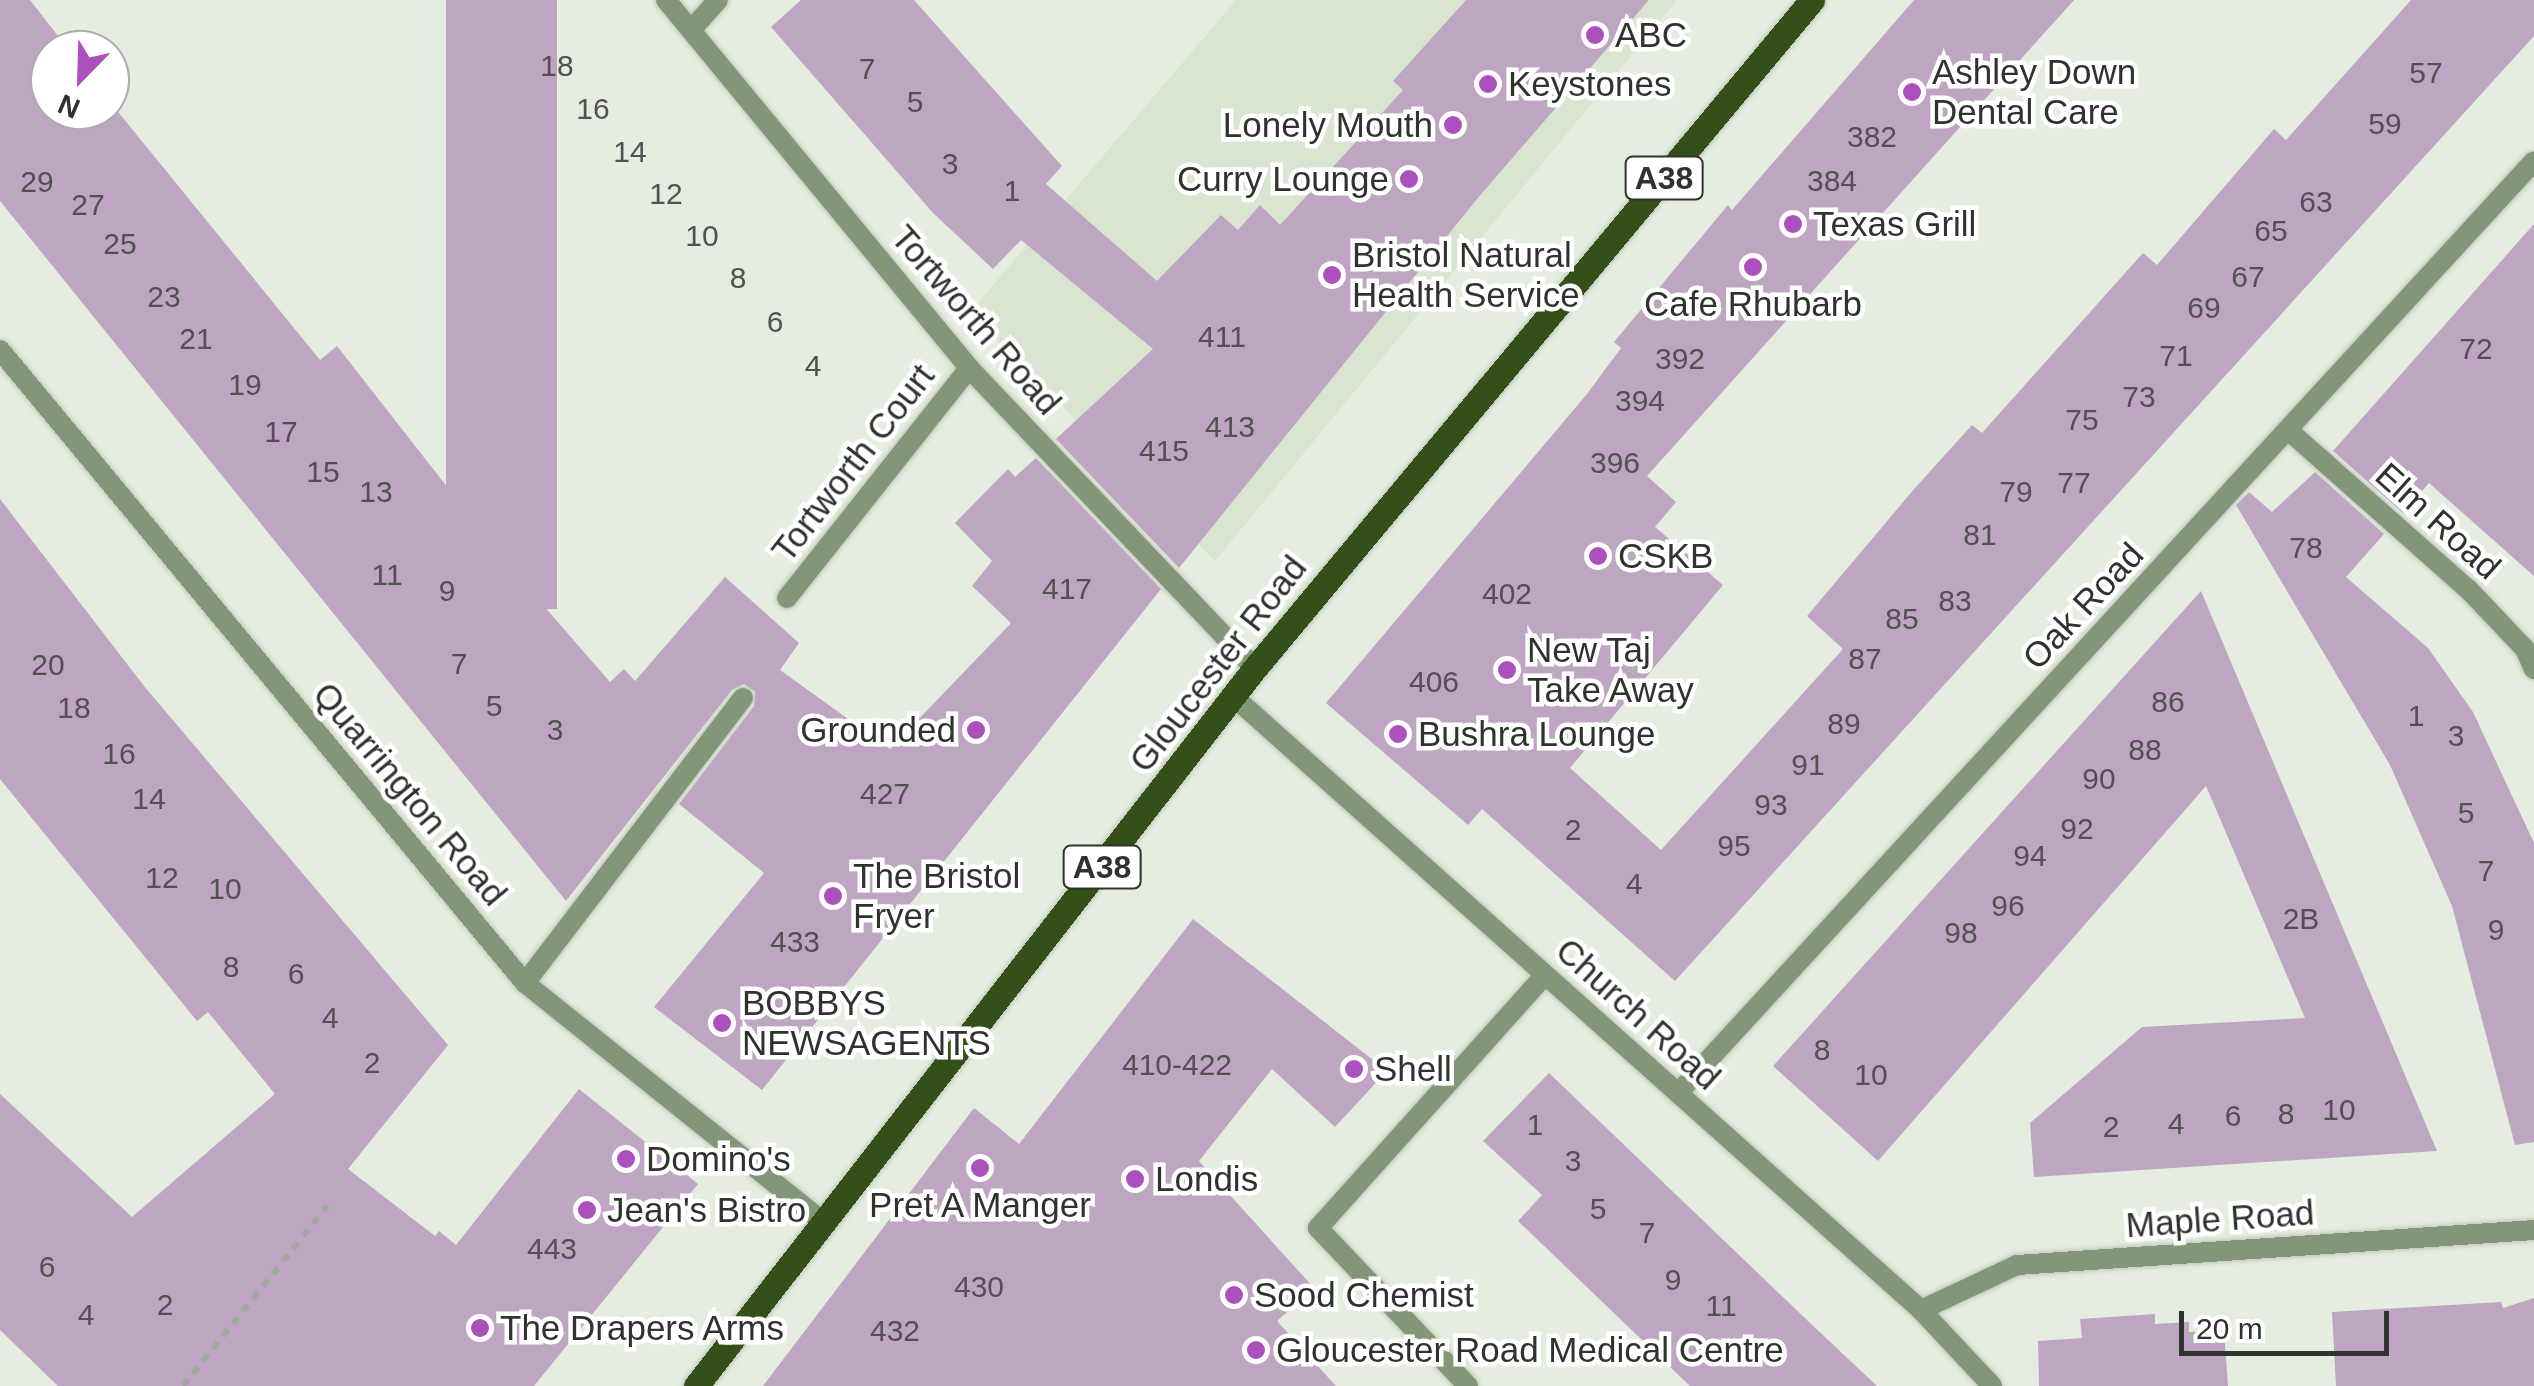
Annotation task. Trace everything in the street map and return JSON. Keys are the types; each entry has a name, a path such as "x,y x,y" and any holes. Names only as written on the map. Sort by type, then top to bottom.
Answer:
{"main road":[{"name":"Gloucester Road","path":"696,1386 1255,668 1812,0"}],"street":[{"name":"Tortworth Road","path":"666,0 969,368 1255,668"},
{"path":"691,30 718,0"},
{"name":"Oak Road","path":"1678,1093 2534,162"},
{"name":"Quarrington Road","path":"0,350 524,983 825,1223"},
{"name":"Tortworth Court","path":"787,598 969,368"},
{"name":"Elm Road","path":"2288,430 2468,590 2525,650 2534,668"},
{"path":"524,983 743,698"},
{"name":"Church Road","path":"1234,698 1921,1310 1992,1386"},
{"path":"1468,1386 1318,1228 1545,974"},
{"name":"Maple Road","path":"1921,1310 2017,1266 2534,1230"}],"path":[{"path":"183,1386 327,1206"}],"shaded area":[{"path":"1236,0 1677,0 1215,561 970,312"}],"building":[{"path":"0,0 30,0 53,30 30,30 30,130 130,130 130,127 320,360 337,346 509,566 610,682 624,669 635,681 725,577 799,643 780,670 890,749 1011,623 972,586 992,561 955,523 1008,469 1015,477 1036,458 1161,589 762,1090 654,1007 764,873 679,804 754,706 755,692 744,684 732,690 566,901 0,201"},
{"path":"446,0 557,0 557,609 446,609"},
{"path":"801,0 914,0 1062,166 1046,184 1157,281 1221,215 1238,230 1260,205 1280,225 1403,90 1393,81 1466,0 1649,0 1477,199 1179,568 1056,439 1153,349 1021,240 993,269 933,213 771,27"},
{"path":"1914,0 2074,0 1647,476 1676,502 1655,527 1723,585 1570,768 1661,850 1843,649 1807,616 1915,488 1972,425 1982,433 2143,253 2157,265 2274,129 2286,140 2411,0 2534,0 2534,36 1675,981 1482,809 1468,825 1326,703 1587,394 1621,348 1614,342 1728,205 1732,210"},
{"path":"2534,224 2534,576 2429,483 2403,513 2333,451"},
{"path":"2315,472 2384,534 2346,577 2428,648 2473,712 2534,843 2534,1142 2515,1145 2452,906 2390,765 2236,505 2249,492 2272,512"},
{"path":"0,499 144,686 448,1045 348,1169 435,1236 439,1231 456,1245 579,1089 698,1184 534,1386 58,1386 0,1330 0,1094 132,1217 275,1094 208,1012 197,1021 0,779"},
{"path":"2201,591 2437,1151 2034,1177 2030,1123 2142,1027 2305,1018 2206,786 1878,1161 1773,1066"},
{"path":"1193,919 1387,1071 1335,1127 1272,1069 1199,1161 1314,1288 1277,1321 1336,1386 763,1386 974,1108 1019,1144"},
{"path":"1549,1073 1877,1386 1690,1386 1518,1221 1542,1195 1483,1141"},
{"path":"2534,1298 2534,1386 2336,1386 2332,1312 2501,1302 2503,1308"},
{"path":"2155,1314 2155,1324 2189,1322 2189,1332 2224,1330 2228,1386 2039,1386 2038,1341 2082,1338 2080,1319"}],"place":[{"name":"ABC","path":"1595,35"},
{"name":"Keystones","path":"1488,84"},
{"name":"Ashley Down Dental Care","path":"1912,92"},
{"name":"Lonely Mouth","path":"1453,125"},
{"name":"Curry Lounge","path":"1409,179"},
{"name":"Texas Grill","path":"1793,224"},
{"name":"Cafe Rhubarb","path":"1753,267"},
{"name":"Bristol Natural Health Service","path":"1332,275"},
{"name":"CSKB","path":"1598,556"},
{"name":"New Taj Take Away","path":"1507,670"},
{"name":"Grounded","path":"976,730"},
{"name":"Bushra Lounge","path":"1398,734"},
{"name":"The Bristol Fryer","path":"833,896"},
{"name":"BOBBYS NEWSAGENTS","path":"722,1023"},
{"name":"Shell","path":"1354,1069"},
{"name":"Domino's","path":"626,1159"},
{"name":"Pret A Manger","path":"980,1168"},
{"name":"Londis","path":"1135,1179"},
{"name":"Jean's Bistro","path":"587,1210"},
{"name":"Sood Chemist","path":"1234,1295"},
{"name":"The Drapers Arms","path":"480,1328"},
{"name":"Gloucester Road Medical Centre","path":"1256,1350"}]}
